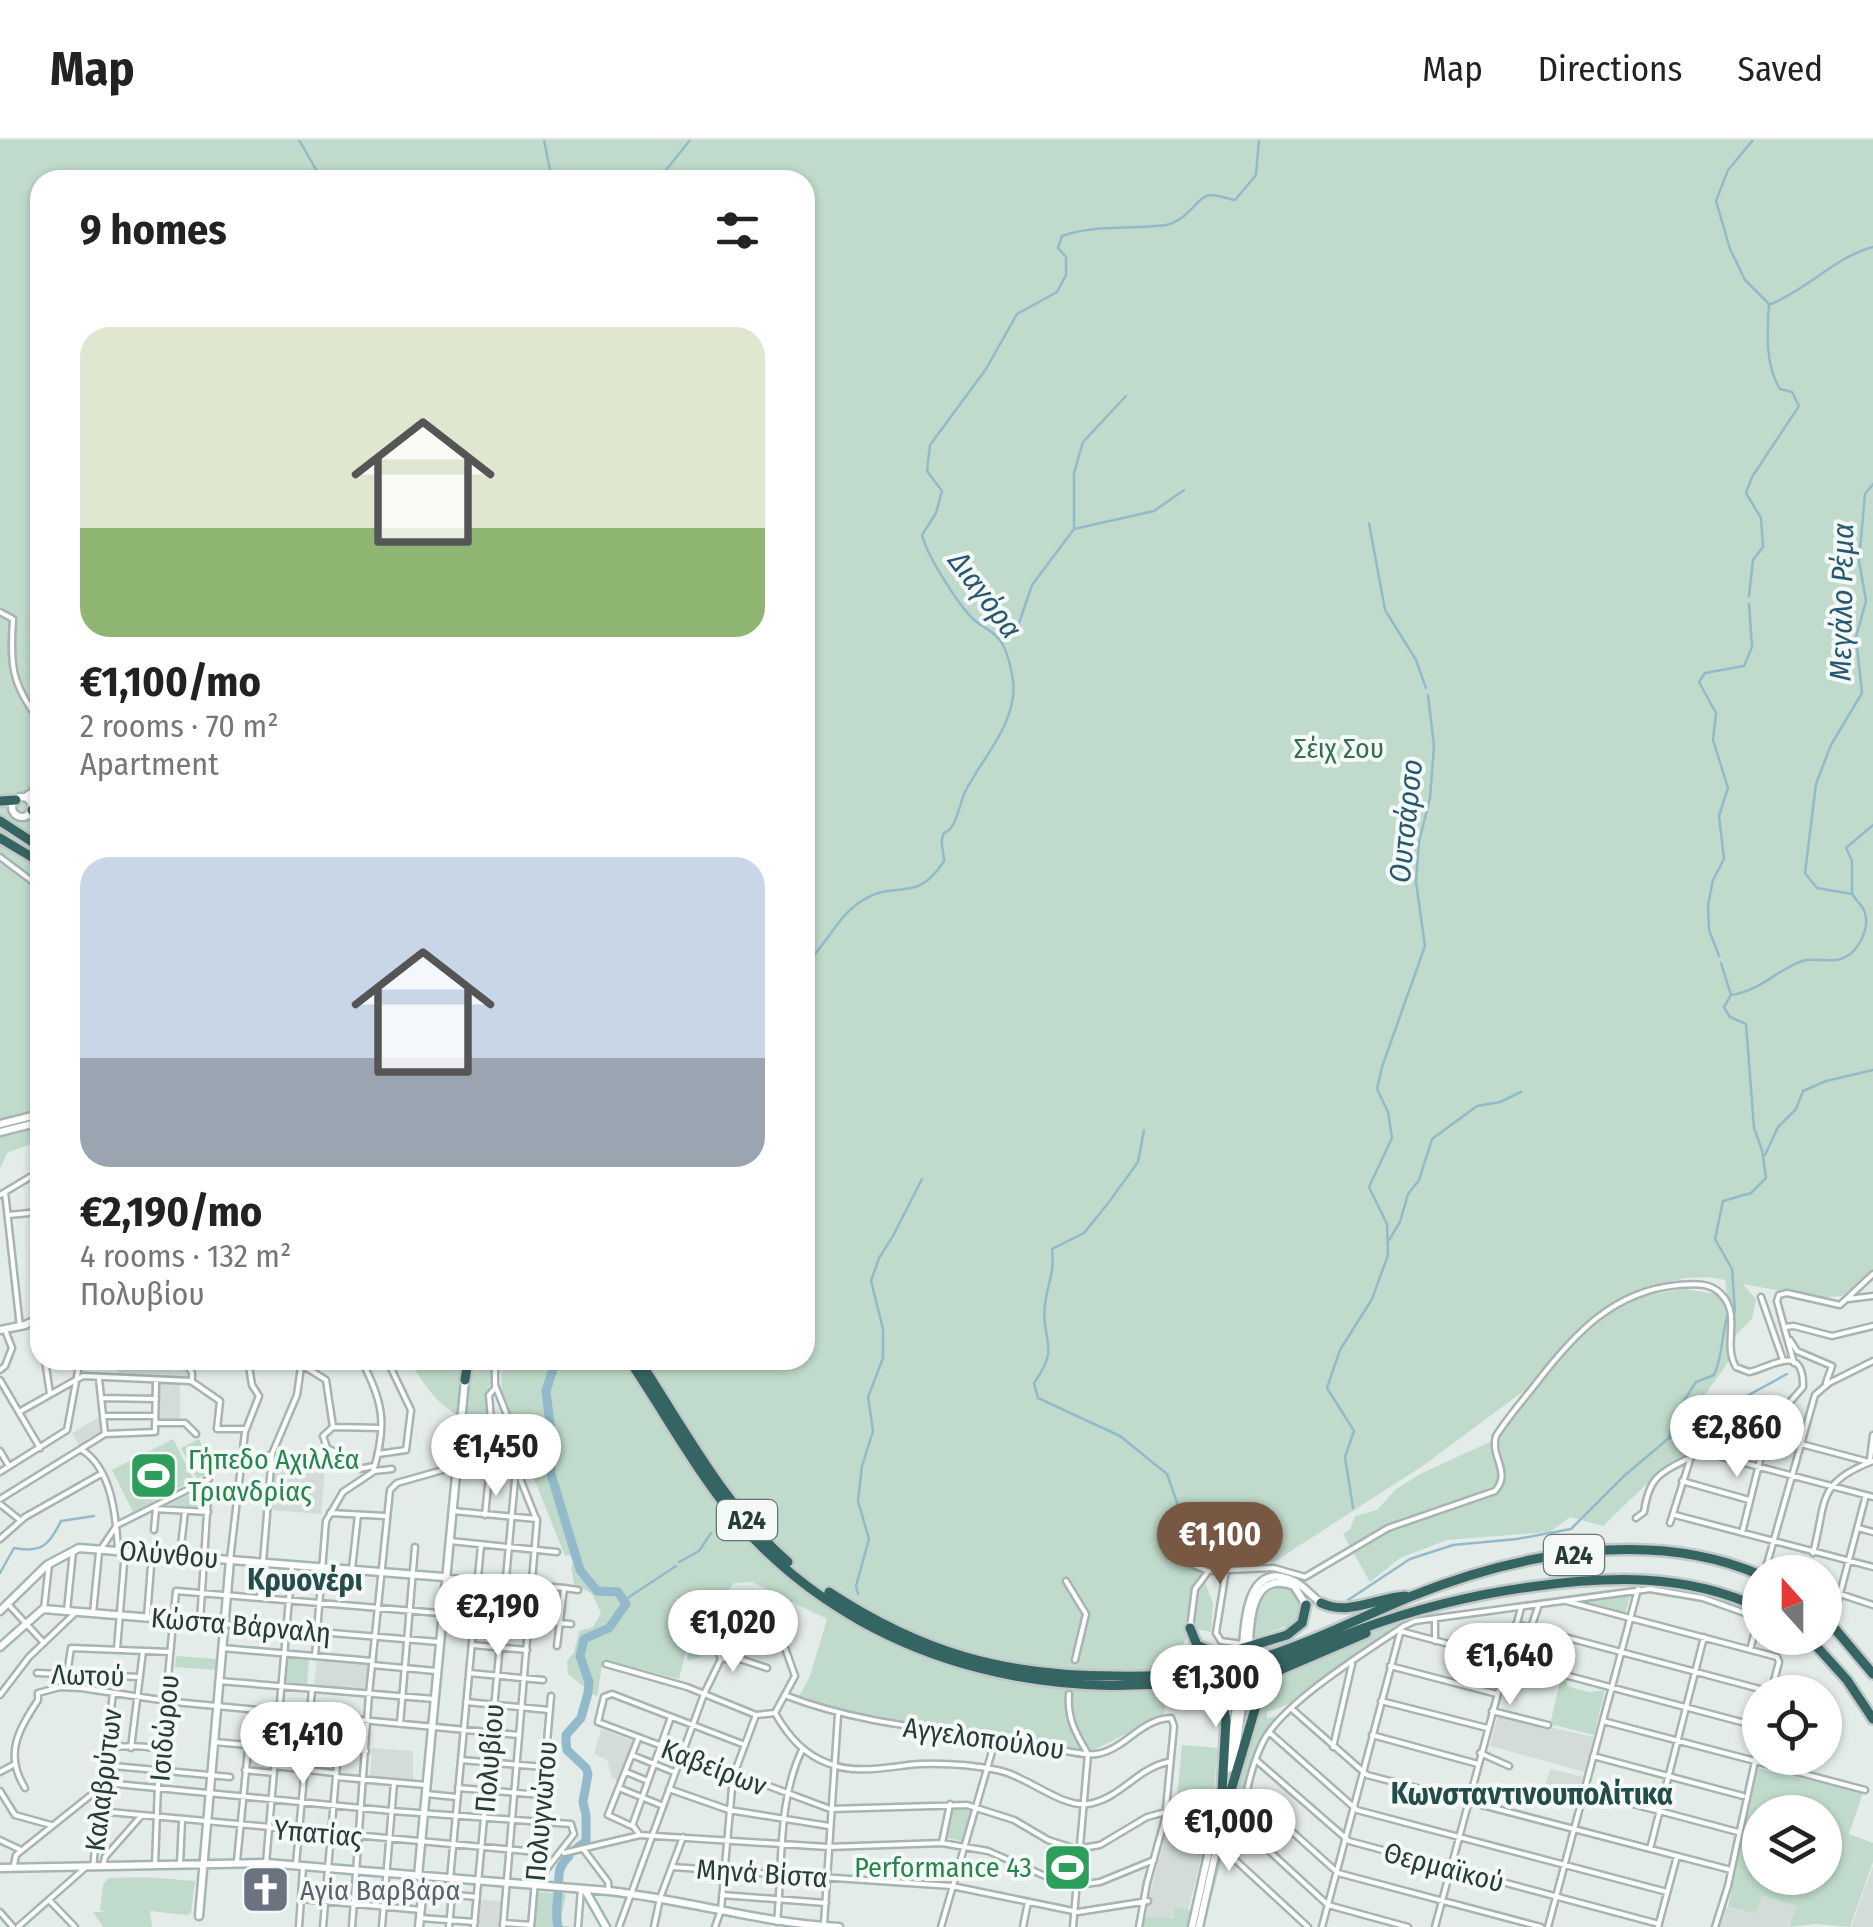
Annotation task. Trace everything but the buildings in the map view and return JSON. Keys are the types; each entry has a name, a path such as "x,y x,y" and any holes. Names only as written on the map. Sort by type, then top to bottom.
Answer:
{"highway":[{"path":"0,802 16,810 30,832"},
{"path":"0,838 30,858"},
{"path":"465,1380 467,1370"},
{"name":"Α24","path":"635,1370 694,1461 748,1532 784,1566 831,1600 904,1642 985,1672 1045,1682 1182,1682 1238,1672 1384,1621 1474,1596 1603,1579 1673,1582 1742,1601"},
{"name":"Α24","path":"645,1370 708,1469 752,1527 796,1569 833,1595 915,1638 986,1664 1038,1674 1153,1676 1198,1672 1259,1658 1412,1596 1518,1564 1652,1550 1690,1553 1742,1567"},
{"path":"1321,1603 1348,1608 1383,1598 1412,1596"},
{"path":"1153,1676 1295,1631 1305,1618 1306,1605"},
{"path":"1224,1814 1258,1693 1266,1679 1384,1621"},
{"path":"1190,1628 1201,1648 1222,1654"},
{"path":"1842,1638 1873,1674"},
{"path":"1825,1655 1848,1680 1873,1719"},
{"path":"1130,1684 1205,1692 1220,1700 1226,1720 1222,1792"}],"main road":[{"path":"0,1124 30,1116"},
{"path":"0,1132 30,1124"},
{"path":"2,1330 30,1324"},
{"path":"420,1918 431,1727 444,1577 456,1477 461,1466 465,1380"},
{"name":"Ολύνθου","path":"73,1550 101,1548 444,1577"},
{"path":"0,1610 49,1564 73,1550"},
{"path":"199,1916 230,1560"},
{"path":"1246,1645 1249,1601 1260,1584 1278,1576 1302,1586 1321,1603"},
{"path":"1246,1645 1252,1607 1265,1587 1277,1582 1294,1586 1306,1605"},
{"path":"0,1647 44,1609"},
{"name":"Κώστα Βάρναλη","path":"44,1609 224,1624"},
{"path":"1244,1673 1242,1720 1224,1814 1195,1927 1244,1673"},
{"path":"0,1868 266,1862 630,1894 721,1910 762,1923 839,1927"},
{"path":"582,1889 606,1927"}],"street":[{"path":"0,612 13,618 12,672 30,706"},
{"path":"0,857 30,877"},
{"path":"20,1327 3,1194 30,1178"},
{"path":"8,1216 30,1212"},
{"path":"1847,1300 1873,1274"},
{"path":"1302,1586 1305,1576 1388,1528 1498,1489 1503,1473 1493,1446 1499,1431 1570,1341 1602,1313 1646,1290 1691,1284 1712,1288 1730,1309 1731,1357 1736,1367 1754,1372 1783,1360 1794,1363"},
{"path":"1636,1518 1644,1512 1654,1480 1801,1391 1803,1376 1794,1363 1776,1301 1780,1294 1835,1305 1873,1296"},
{"path":"1761,1296 1783,1360"},
{"path":"1785,1327 1832,1336 1873,1326"},
{"path":"0,1370 12,1346 2,1330"},
{"path":"1787,1336 1797,1351 1832,1366 1833,1372 1824,1387"},
{"path":"1769,1555 1815,1395 1873,1361"},
{"path":"46,1370 50,1394"},
{"path":"0,1472 68,1430 79,1370"},
{"path":"191,1370 192,1382"},
{"path":"230,1560 245,1429 260,1396 252,1385 250,1370"},
{"path":"260,1598 272,1456 297,1396 300,1370"},
{"path":"309,1370 326,1382 332,1426 324,1436 327,1448 350,1459 360,1469 392,1469"},
{"path":"314,1656 325,1528 330,1512 343,1492 375,1468 378,1454 382,1405 366,1370"},
{"path":"378,1454 406,1450 412,1413 392,1370"},
{"path":"495,1370 496,1387 516,1436 521,1484 537,1519 503,1925 531,1926"},
{"path":"19,1412 78,1378 192,1382 220,1401 218,1429 245,1429"},
{"path":"98,1378 106,1434"},
{"path":"0,1380 40,1448"},
{"path":"21,1520 0,1502 106,1434 154,1432 156,1381"},
{"path":"461,1466 492,1432 489,1395 496,1387"},
{"path":"102,1398 156,1399"},
{"path":"1742,1534 1772,1412"},
{"path":"105,1416 185,1423 196,1434"},
{"path":"332,1426 381,1428"},
{"path":"1872,1462 1873,1436"},
{"path":"1801,1444 1872,1462"},
{"path":"82,1450 96,1460 118,1524 122,1550 118,1649"},
{"path":"0,1451 9,1466"},
{"path":"1698,1451 1873,1497"},
{"path":"241,1463 258,1456 272,1456"},
{"path":"1670,1523 1691,1457"},
{"path":"1813,1553 1821,1510 1832,1485 1872,1462"},
{"path":"352,1927 369,1694 390,1490 395,1484 461,1466 518,1469"},
{"path":"485,1515 490,1467"},
{"name":"Πολυβίου","path":"475,1924 504,1582 518,1469"},
{"path":"0,1539 21,1520 101,1474"},
{"path":"93,1613 101,1548 118,1524 210,1479"},
{"path":"1682,1481 1751,1500"},
{"path":"1842,1586 1866,1495"},
{"path":"200,1622 208,1497"},
{"path":"153,1509 208,1512"},
{"path":"153,1509 154,1530"},
{"path":"180,1555 185,1511"},
{"path":"453,1511 537,1519"},
{"path":"330,1512 386,1516"},
{"path":"352,1570 358,1514"},
{"path":"1672,1514 1873,1567"},
{"path":"1858,1528 1873,1532"},
{"path":"450,1541 556,1552"},
{"path":"450,1878 481,1546"},
{"path":"400,1724 415,1548"},
{"path":"0,1695 72,1618 73,1550"},
{"path":"147,1618 152,1553"},
{"path":"1169,1555 1208,1571 1274,1568 1305,1576"},
{"path":"44,1609 49,1564"},
{"path":"266,1862 292,1564"},
{"path":"1226,1570 1216,1633 1220,1641 1246,1645"},
{"path":"1190,1628 1195,1589 1208,1571"},
{"name":"Ολύνθου","path":"444,1577 564,1588"},
{"path":"1066,1581 1086,1614 1075,1660"},
{"path":"557,1646 564,1588 578,1590"},
{"path":"1248,1792 1337,1873 1544,1927 1556,1898 1638,1589"},
{"path":"1308,1927 1230,1856 1256,1760 1269,1732 1291,1708 1377,1644 1413,1622 1638,1589 1689,1595 1742,1612"},
{"name":"Ισιδώρου","path":"154,1865 176,1591 202,1593"},
{"path":"202,1593 570,1624"},
{"path":"1842,1595 1873,1605"},
{"path":"1562,1600 1742,1648"},
{"path":"7,1603 44,1644"},
{"path":"1531,1628 1539,1603"},
{"path":"1435,1927 1521,1606"},
{"path":"619,1927 704,1694 721,1659 715,1644 729,1612 778,1628 795,1675 776,1713"},
{"path":"1435,1619 1435,1640"},
{"name":"Κώστα Βάρναλη","path":"224,1624 439,1642"},
{"path":"1516,1624 1742,1684"},
{"path":"1401,1630 1742,1721"},
{"path":"1322,1927 1401,1630"},
{"path":"1650,1849 1704,1637"},
{"path":"1377,1644 1390,1643 1394,1651"},
{"path":"472,1645 527,1650"},
{"path":"63,1687 70,1648 170,1652"},
{"path":"222,1648 436,1671"},
{"path":"131,1748 143,1651"},
{"path":"1766,1655 1778,1659 1775,1675"},
{"path":"721,1659 736,1658 767,1668"},
{"path":"606,1664 704,1694 756,1715 776,1713"},
{"path":"1333,1747 1352,1664"},
{"path":"1390,1666 1497,1694"},
{"name":"Λωτού","path":"37,1673 140,1676"},
{"path":"469,1673 543,1680"},
{"path":"1336,1675 1348,1688"},
{"path":"219,1681 434,1698"},
{"path":"25,1788 13,1765 16,1743 38,1693 63,1687 519,1736"},
{"path":"300,1927 299,1831 312,1690"},
{"name":"Καλαβρύτων","path":"90,1867 113,1693"},
{"name":"Καβείρων","path":"671,1718 612,1694 604,1698 598,1722 830,1809"},
{"path":"1069,1694 1074,1731 1088,1754 1072,1927"},
{"name":"Πολυγνώτου","path":"531,1926 551,1696"},
{"name":"Αγγελοπούλου","path":"786,1696 838,1715 1088,1754 1099,1754 1154,1722 1171,1718 1174,1722 1169,1762"},
{"path":"1381,1701 1487,1728"},
{"path":"466,1702 550,1710"},
{"path":"1291,1708 1363,1773 1731,1870"},
{"path":"237,1862 252,1710"},
{"path":"1492,1711 1548,1725"},
{"path":"776,1713 787,1733 802,1748 833,1766 870,1769 940,1764 988,1768 1024,1778 1067,1802 1083,1805 1106,1798 1142,1772 1169,1762 1166,1812 1139,1927"},
{"path":"715,1927 721,1910 733,1774 756,1715"},
{"path":"824,1926 838,1715"},
{"path":"323,1927 341,1718"},
{"path":"632,1826 671,1718 744,1745"},
{"path":"1603,1721 1742,1760"},
{"path":"1269,1732 1353,1808 1667,1892"},
{"path":"1372,1735 1478,1764"},
{"path":"638,1738 608,1815 632,1826 640,1835"},
{"path":"941,1927 996,1738"},
{"path":"214,1742 276,1742 366,1750"},
{"path":"106,1746 146,1745 162,1751"},
{"path":"777,1922 787,1794 802,1748"},
{"path":"1480,1754 1509,1766"},
{"path":"632,1756 675,1772"},
{"path":"1594,1756 1742,1796"},
{"path":"461,1760 544,1766"},
{"name":"Θερμαϊκού","path":"1256,1760 1345,1839 1658,1926"},
{"path":"103,1764 230,1777"},
{"path":"0,1772 13,1765"},
{"path":"246,1770 305,1770 458,1797"},
{"path":"626,1772 648,1780"},
{"path":"1803,1775 1865,1790"},
{"path":"382,1927 394,1783"},
{"path":"14,1869 14,1856 101,1784 573,1825 574,1834 534,1885"},
{"path":"458,1788 542,1795"},
{"path":"620,1788 663,1806"},
{"path":"669,1789 729,1810 829,1826"},
{"path":"1584,1791 1738,1832"},
{"path":"0,1792 15,1814 52,1825"},
{"path":"830,1809 950,1804 977,1807 1014,1820 1053,1842 1080,1850 1100,1845 1145,1818 1166,1812"},
{"path":"942,1843 950,1804"},
{"name":"Υπατίας","path":"98,1811 537,1852"},
{"path":"1715,1927 1742,1814"},
{"path":"103,1866 105,1857 142,1815"},
{"path":"180,1864 182,1820"},
{"path":"1240,1824 1328,1905 1408,1927"},
{"path":"561,1853 640,1835 828,1846 942,1843 995,1853 1048,1878 1077,1884 1100,1882 1154,1860"},
{"path":"654,1927 660,1898 683,1836"},
{"path":"0,1840 21,1850"},
{"path":"584,1850 608,1882 609,1892"},
{"path":"1658,1926 1677,1856"},
{"path":"0,1912 16,1927 90,1867"},
{"name":"Μηνά Βίστα","path":"672,1867 952,1886 1074,1912 1145,1902"},
{"path":"578,1927 582,1889"},
{"path":"422,1892 477,1896"},
{"path":"450,1924 452,1894"},
{"path":"722,1895 826,1903"},
{"path":"301,1899 384,1907 450,1924 475,1924"},
{"path":"49,1900 75,1927"},
{"path":"1023,1927 1028,1902"}],"shaded area":[{"path":"118,1370 184,1370 187,1374 186,1378 117,1377"},
{"path":"158,1384 180,1384 180,1420 158,1420"},
{"path":"101,1416 102,1432 80,1446 72,1433"},
{"path":"274,1455 314,1459 325,1470 321,1514 269,1510"},
{"path":"317,1659 370,1664 367,1691 314,1686"},
{"path":"1498,1715 1593,1737 1585,1772 1490,1746"},
{"path":"601,1729 635,1742 620,1781 612,1778 607,1760 594,1754"},
{"path":"372,1748 413,1751 413,1781 370,1776"},
{"path":"1551,1769 1583,1777 1578,1795 1544,1786"},
{"path":"1169,1822 1209,1829 1188,1910 1175,1907 1175,1916 1164,1920 1146,1918 1148,1901"},
{"path":"1873,1866 1873,1927 1851,1927"},
{"path":"1761,1896 1796,1906 1788,1927 1717,1927 1724,1907 1755,1914"},
{"path":"478,1900 502,1901 499,1927 476,1927"}],"green space":[{"name":"Σέιχ Σου","path":"0,140 1873,140 1873,1271 1842,1296 1821,1298 1743,1284 1756,1299 1752,1319 1736,1335 1729,1361 1704,1396 1714,1415 1735,1430 1660,1471 1603,1526 1570,1517 1550,1532 1447,1540 1400,1558 1370,1582 1343,1534 1350,1529 1355,1516 1377,1510 1395,1490 1420,1474 1494,1440 1573,1342 1612,1312 1642,1296 1685,1289 1722,1295 1728,1301 1725,1280 1686,1278 1650,1286 1603,1308 1566,1341 1533,1384 1424,1465 1274,1562 1200,1562 1213,1603 1211,1632 1192,1628 1174,1661 1166,1690 1202,1696 1168,1699 1163,1715 1092,1751 841,1713 798,1698 810,1676 827,1619 752,1582 734,1583 726,1593 700,1657 687,1661 689,1639 679,1679 603,1659 597,1697 568,1674 567,1661 574,1652 579,1631 593,1627 601,1613 592,1594 574,1584 571,1567 577,1554 565,1556 524,1462 502,1397 499,1370 815,1370 815,170 30,170 30,1145 7,1153 0,1169"},
{"name":"Σέιχ Σου","path":"416,1370 496,1370 486,1395 489,1430 462,1418 426,1386"},
{"name":"Γήπεδο Αχιλλέα Τριανδρίας","path":"173,1439 194,1480 133,1512 112,1470"},
{"path":"199,1439 215,1470 197,1479 181,1448"},
{"path":"206,1486 204,1507 168,1505"},
{"path":"1278,1587 1297,1591 1304,1609 1295,1623 1254,1638 1262,1601"},
{"path":"1630,1596 1625,1614 1584,1602 1586,1601"},
{"path":"1409,1616 1412,1619 1300,1700 1267,1712 1267,1718 1280,1716 1257,1751 1233,1844 1223,1856 1203,1927 1260,1692 1270,1678"},
{"path":"176,1656 217,1659 217,1670 175,1667"},
{"path":"287,1658 309,1660 307,1686 284,1684"},
{"path":"1561,1678 1567,1680 1567,1686 1589,1692 1605,1690 1594,1735 1550,1724"},
{"path":"1182,1745 1218,1748 1210,1825 1175,1820"},
{"path":"1756,1775 1787,1775 1863,1793 1849,1834 1873,1843 1873,1862 1850,1927 1789,1927 1796,1906 1762,1896 1755,1914 1728,1907 1742,1842 1742,1895 1842,1895 1842,1795 1752,1795"},
{"path":"952,1809 972,1810 963,1841 946,1838"},
{"path":"108,1878 195,1881 191,1913 150,1911 152,1927 103,1927 93,1912 105,1912 100,1910 103,1885"},
{"path":"538,1892 566,1894 560,1925 574,1927 535,1927"},
{"path":"1175,1907 1194,1911 1190,1927 1143,1927 1144,1917 1173,1918"}],"waterway":[{"path":"299,140 316,170"},
{"path":"544,140 550,170"},
{"path":"666,170 690,140"},
{"name":"Διαγόρα","path":"815,953 846,914 863,900 886,891 915,887 934,874 944,861 943,834 953,824 965,792 1010,711 1013,681 1004,647 959,602 936,567 922,535 936,513 942,491 927,471 930,445 986,369 1017,314 1057,292 1066,275 1066,257 1058,248 1062,236 1087,230 1166,225 1180,219 1206,196 1235,200 1256,175 1259,140"},
{"path":"1749,596 1753,560 1763,547 1761,518 1746,493 1752,477 1799,406 1792,392 1780,389 1775,380 1768,348 1769,304 1745,280 1730,249 1716,201 1728,170 1753,140"},
{"path":"1771,304 1846,258 1873,247"},
{"path":"1002,643 1018,626 1032,585 1074,529 1074,473 1083,442 1126,396"},
{"name":"Μεγάλο Ρέμα","path":"1735,1312 1732,1269 1715,1239 1723,1201 1751,1193 1766,1178 1754,1128 1746,1024 1730,1017 1724,1007 1731,995 1751,989 1802,961 1847,956 1857,947 1866,927 1864,911 1852,894 1817,888 1805,873 1816,784 1831,745 1862,693 1856,637 1866,601 1859,561 1865,494 1873,484"},
{"path":"1074,529 1154,511 1184,490"},
{"name":"Ουτσάρσο","path":"1369,523 1385,610 1416,660 1426,688"},
{"path":"1719,956 1709,930 1708,905 1713,880 1724,859 1719,816 1728,788 1713,740 1716,713 1699,682 1705,673 1744,666 1752,647 1749,604"},
{"name":"Ουτσάρσο","path":"1353,1508 1345,1457 1354,1431 1327,1388 1340,1350 1372,1299 1388,1255 1387,1224 1369,1187 1392,1138 1388,1112 1377,1089 1382,1067 1425,946 1416,882 1434,746 1428,695"},
{"path":"1852,894 1852,861 1846,848 1873,825"},
{"path":"1721,963 1731,995"},
{"path":"1765,1155 1778,1127 1796,1109 1803,1091 1873,1070"},
{"path":"1389,1240 1400,1222 1408,1194 1419,1180 1432,1139 1477,1106 1500,1102 1521,1092"},
{"path":"1144,1130 1138,1162 1109,1202 1084,1233 1052,1249 1044,1317 1047,1359 1034,1383 1038,1398 1120,1436 1167,1474 1182,1517 1217,1561"},
{"path":"858,1594 856,1586 869,1539 858,1501 862,1466 873,1431 868,1397 883,1358 883,1329 871,1281 879,1258 922,1179"},
{"name":"Μεγάλο Ρέμα","path":"1348,1600 1410,1559 1453,1545 1571,1529 1669,1438 1674,1416 1696,1382 1714,1375 1727,1317"},
{"path":"553,1370 546,1391 551,1474 580,1570 597,1591 618,1592 626,1604 609,1628 584,1639 580,1656 589,1682 588,1693 581,1718 566,1735 567,1750 588,1774 583,1802 586,1841 577,1848"},
{"path":"1670,1438 1787,1374"},
{"path":"0,1573 14,1548 38,1548 48,1542 61,1521 94,1516"},
{"path":"679,1562 699,1551 711,1533"},
{"path":"623,1601 676,1566"},
{"path":"558,1927 559,1874 569,1856"}],"place":[{"name":"Γήπεδο Αχιλλέα Τριανδρίας","path":"153,1475"},
{"name":"Performance 43","path":"1067,1867"},
{"name":"Αγία Βαρβάρα","path":"265,1890"}],"district":[{"name":"Κρυονέρι","path":"305,1580"},
{"name":"Κωνσταντινουπολίτικα","path":"1532,1794"}]}
